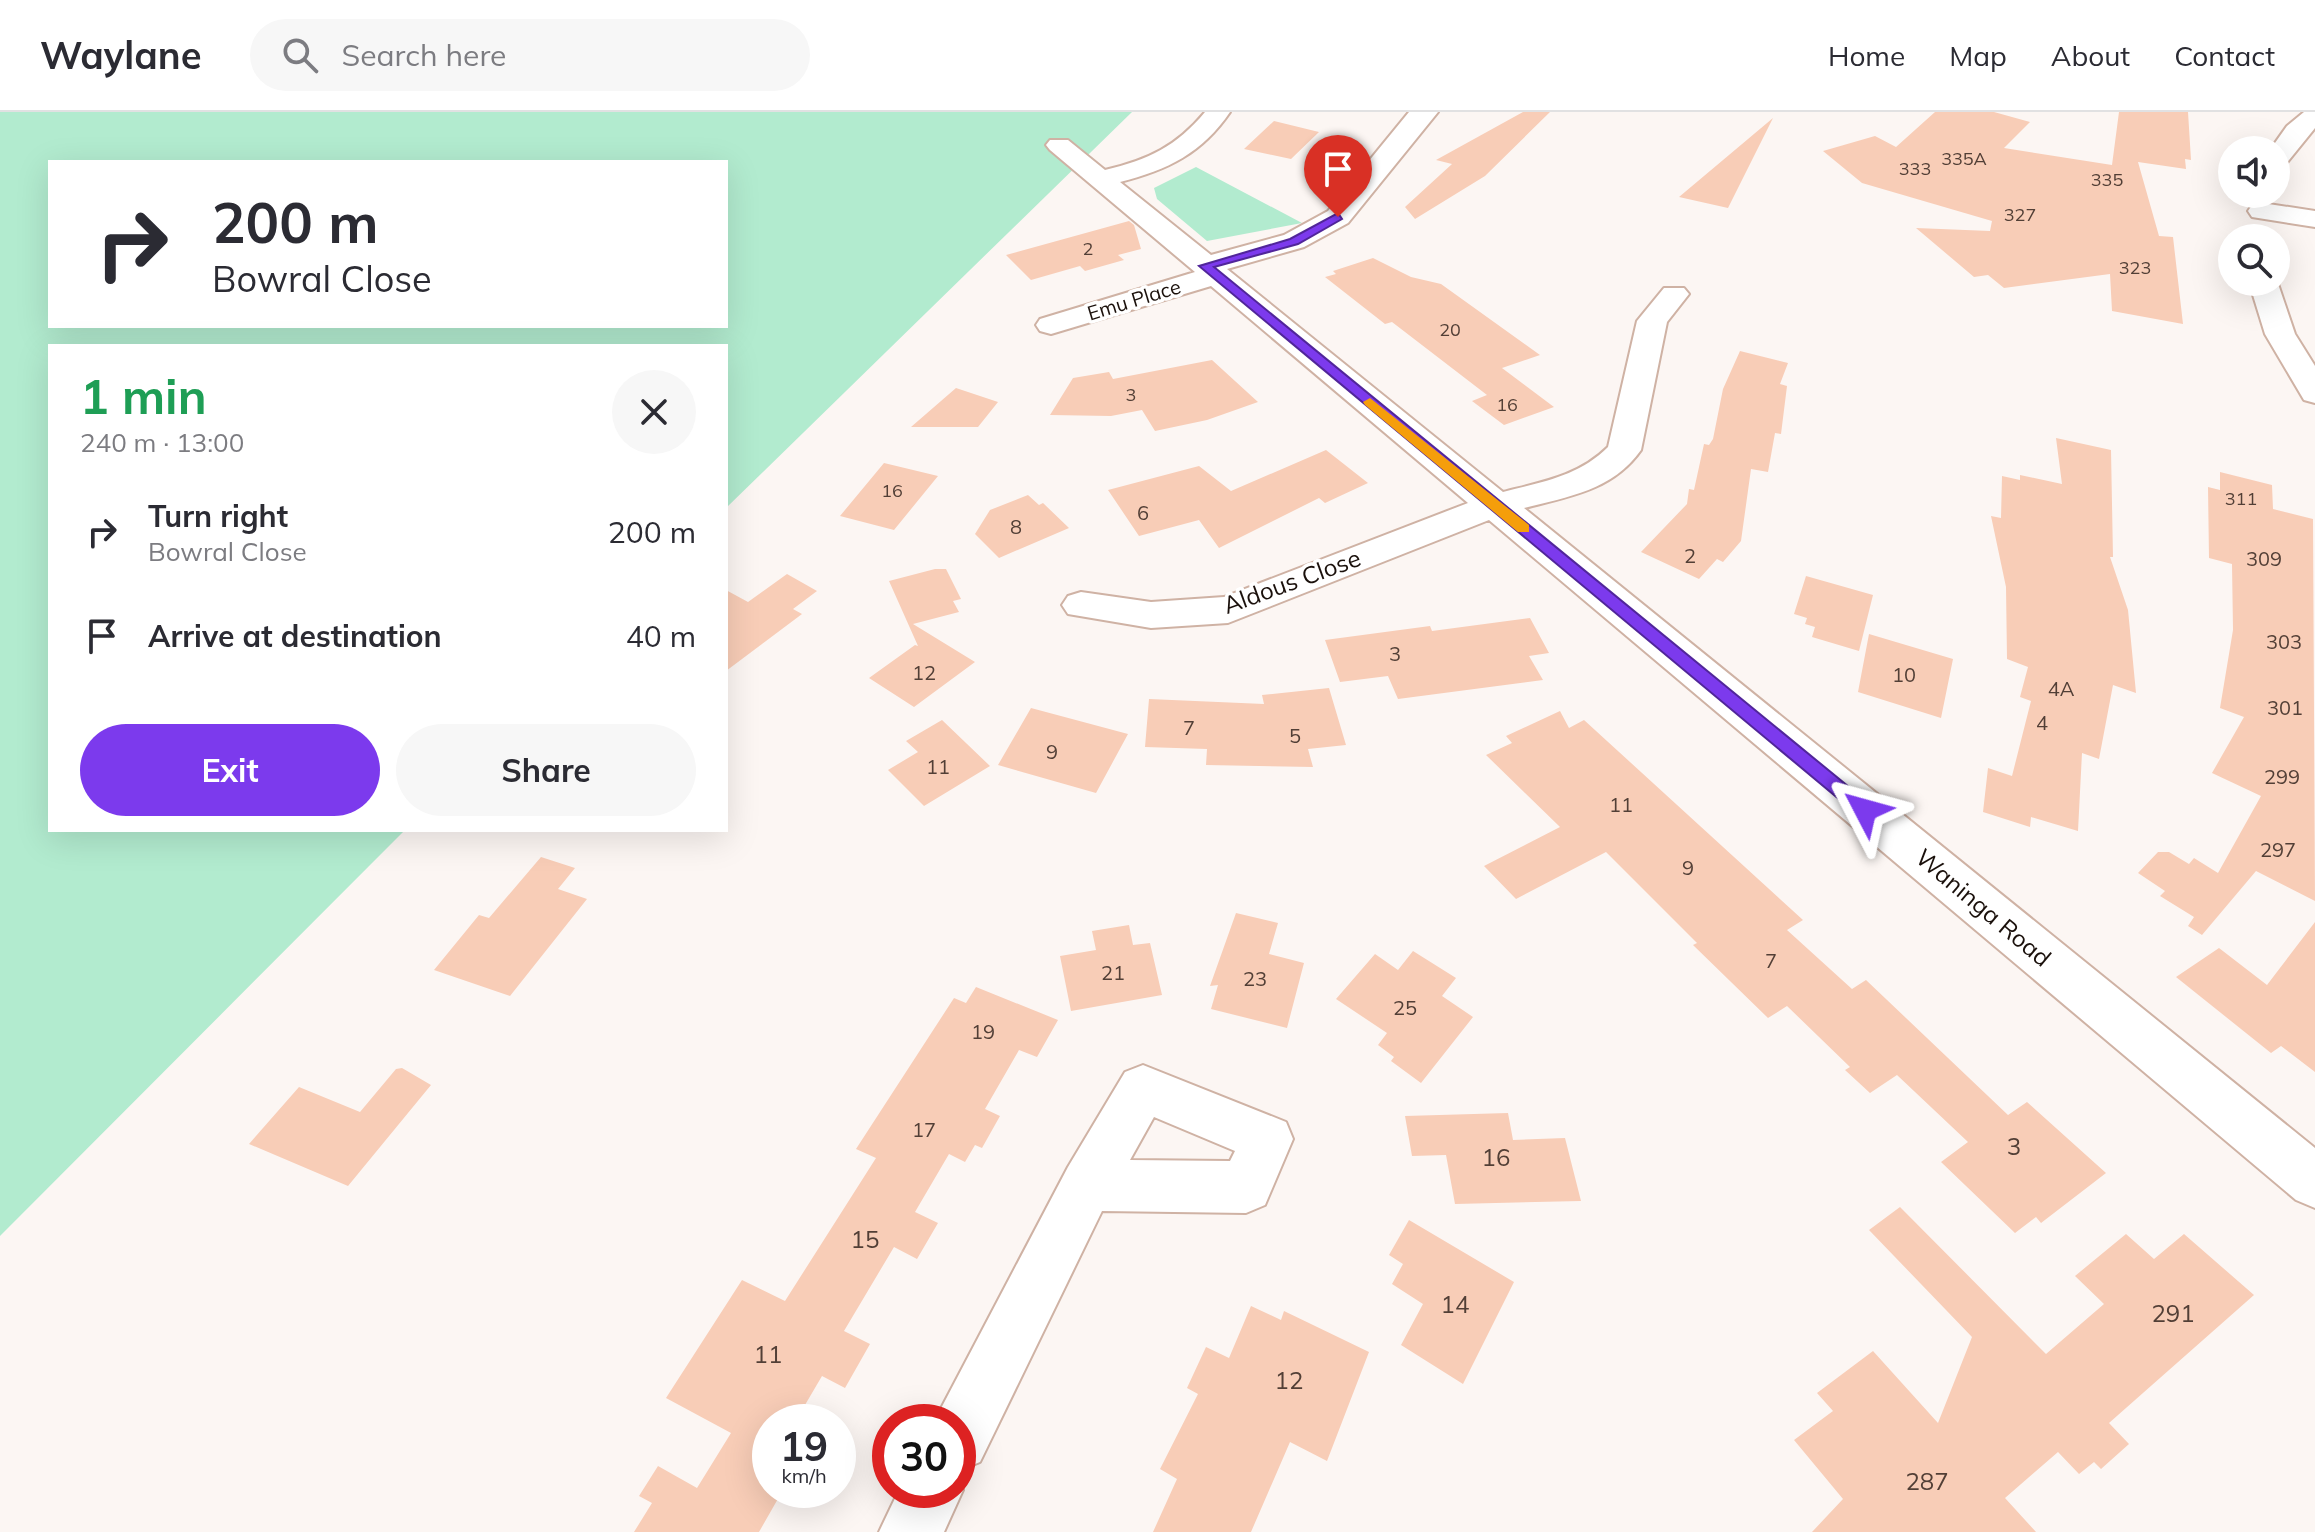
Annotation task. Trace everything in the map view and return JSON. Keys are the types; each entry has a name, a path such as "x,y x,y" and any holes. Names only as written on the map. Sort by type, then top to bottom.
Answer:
{"street":[{"path":"1100,179 1158,166 1193,144 1218,112"},
{"name":"Emu Place","path":"1051,325 1294,241 1338,217 1419,116 1426,112"},
{"path":"2290,140 2315,115"},
{"name":"Waninga Road","path":"1059,145 2315,1182"},
{"path":"2263,214 2315,219"},
{"name":"Aldous Close","path":"1081,605 1151,615 1228,610 1495,505 1573,485 1605,469 1624,450 1652,321 1674,294"},
{"path":"2268,296 2280,334 2315,393"},
{"path":"976,1404 1087,1185"},
{"path":"911,1532 923,1508"}],"green space":[{"path":"0,112 1132,112 728,506 728,344 48,344 48,832 403,832 0,1236"},
{"path":"1196,167 1302,223 1207,241 1157,199 1154,188"}],"building":[{"path":"1523,112 1550,112 1485,176 1415,219 1405,207 1452,164 1436,160"},
{"path":"1935,112 1994,112 2030,122 2004,148 2112,165 2119,112 2188,112 2191,160 2185,159 2186,169 2138,162 2159,236 2173,237 2183,324 2112,311 2110,274 2004,288 1988,275 1974,277 1916,228 1990,231 1992,221 1862,183 1823,151 1875,136 1896,147"},
{"path":"1773,118 1728,208 1679,197"},
{"path":"1274,121 1319,132 1291,159 1244,149"},
{"path":"1129,221 1134,225 1141,249 1118,255 1124,260 1085,271 1080,266 1031,280 1006,255"},
{"path":"1373,258 1411,277 1441,284 1540,355 1502,368 1554,407 1504,425 1472,401 1487,395 1392,322 1385,324 1325,277 1336,274 1333,271"},
{"path":"1740,351 1788,363 1780,384 1787,386 1781,434 1775,433 1768,472 1751,469 1741,541 1723,562 1717,559 1699,579 1641,552 1687,504 1689,489 1694,490 1704,444 1709,445 1713,439 1723,389"},
{"path":"1212,360 1258,402 1207,420 1155,431 1142,410 1111,416 1050,415 1073,378 1109,372 1113,379"},
{"path":"956,388 998,402 978,427 911,427"},
{"path":"2056,438 2111,450 2113,557 2110,557 2128,610 2136,693 2113,685 2099,759 2082,753 2078,831 2031,817 2030,827 1983,812 1988,768 2012,776 2031,701 2020,697 2028,667 2007,659 2006,587 1991,516 2001,518 2002,476 2020,480 2020,475 2062,484"},
{"path":"1326,450 1368,483 1325,503 1319,498 1219,548 1199,520 1139,536 1108,490 1199,466 1231,491"},
{"path":"884,463 938,476 894,530 840,516"},
{"path":"2220,472 2272,485 2273,509 2313,519 2315,901 2256,871 2202,935 2188,926 2194,917 2160,896 2165,891 2138,873 2158,852 2169,852 2189,864 2194,858 2218,873 2261,796 2212,773 2244,717 2220,708 2233,630 2232,564 2209,558 2208,487 2220,490"},
{"path":"1028,495 1039,505 1043,503 1069,528 999,558 975,534 990,510"},
{"path":"946,569 961,599 953,601 959,612 913,624 975,662 914,707 869,678 915,645 918,646 889,581"},
{"path":"787,574 817,591 793,609 802,614 728,670 728,591 748,602"},
{"path":"1806,576 1873,595 1859,651 1812,637 1815,627 1805,624 1807,618 1794,614"},
{"path":"1530,618 1549,653 1529,656 1543,680 1398,699 1388,676 1340,682 1325,640 1430,626 1432,631"},
{"path":"1869,634 1953,659 1941,718 1858,692"},
{"path":"1329,688 1346,745 1308,749 1313,767 1206,765 1207,749 1145,747 1149,699 1264,704 1262,695"},
{"path":"1031,708 1128,734 1096,793 998,765"},
{"path":"1560,711 1569,728 1584,720 1803,920 1787,930 1852,989 1866,980 2008,1115 2027,1102 2106,1173 2041,1223 2036,1217 2015,1233 1941,1162 1968,1142 1897,1075 1870,1093 1845,1070 1850,1067 1787,1006 1768,1018 1693,945 1697,943 1606,852 1516,899 1484,866 1560,827 1486,755 1512,743 1506,736"},
{"path":"942,720 990,766 924,806 888,770 918,752 906,741"},
{"path":"541,857 575,868 558,889 587,899 510,996 434,970 479,915 489,918"},
{"path":"1236,913 1278,923 1269,954 1304,963 1287,1028 1211,1009 1218,985 1210,986"},
{"path":"2315,922 2315,1072 2281,1046 2271,1053 2176,977 2219,948 2267,985"},
{"path":"1129,925 1133,945 1150,943 1162,995 1071,1011 1060,956 1096,950 1092,931"},
{"path":"1413,951 1456,978 1442,996 1473,1017 1421,1083 1391,1061 1394,1057 1378,1045 1387,1033 1336,999 1375,954 1398,970"},
{"path":"976,987 1058,1020 1037,1057 1019,1050 985,1109 1000,1116 982,1148 975,1145 965,1162 949,1154 915,1212 938,1223 917,1259 894,1247 844,1331 870,1344 845,1388 822,1376 806,1404 752,1404 752,1508 773,1508 759,1532 634,1532 652,1503 639,1496 658,1466 697,1488 731,1433 666,1398 742,1280 785,1301 876,1158 856,1149 954,998 966,1003"},
{"path":"402,1068 431,1085 348,1186 249,1144 299,1087 360,1112 396,1069"},
{"path":"1508,1113 1513,1140 1565,1138 1581,1201 1455,1204 1446,1155 1412,1156 1405,1116"},
{"path":"1900,1207 2046,1354 2104,1304 2075,1276 2126,1234 2154,1259 2184,1234 2254,1295 2109,1423 2129,1444 2101,1469 2094,1462 2079,1474 2058,1452 2005,1498 2036,1532 1812,1532 1843,1499 1794,1440 1833,1411 1817,1393 1873,1351 1938,1423 1972,1337 1869,1230"},
{"path":"1409,1220 1514,1282 1463,1384 1401,1345 1423,1304 1392,1284 1403,1264 1389,1255"},
{"path":"1251,1306 1281,1320 1284,1311 1369,1352 1327,1461 1290,1442 1251,1532 1153,1532 1177,1479 1160,1469 1198,1394 1187,1388 1206,1347 1229,1358"}],"slow traffic":[{"path":"1370,402 1524,529"}],"route":[{"path":"1338,217 1294,241 1205,266 1865,810"}]}
